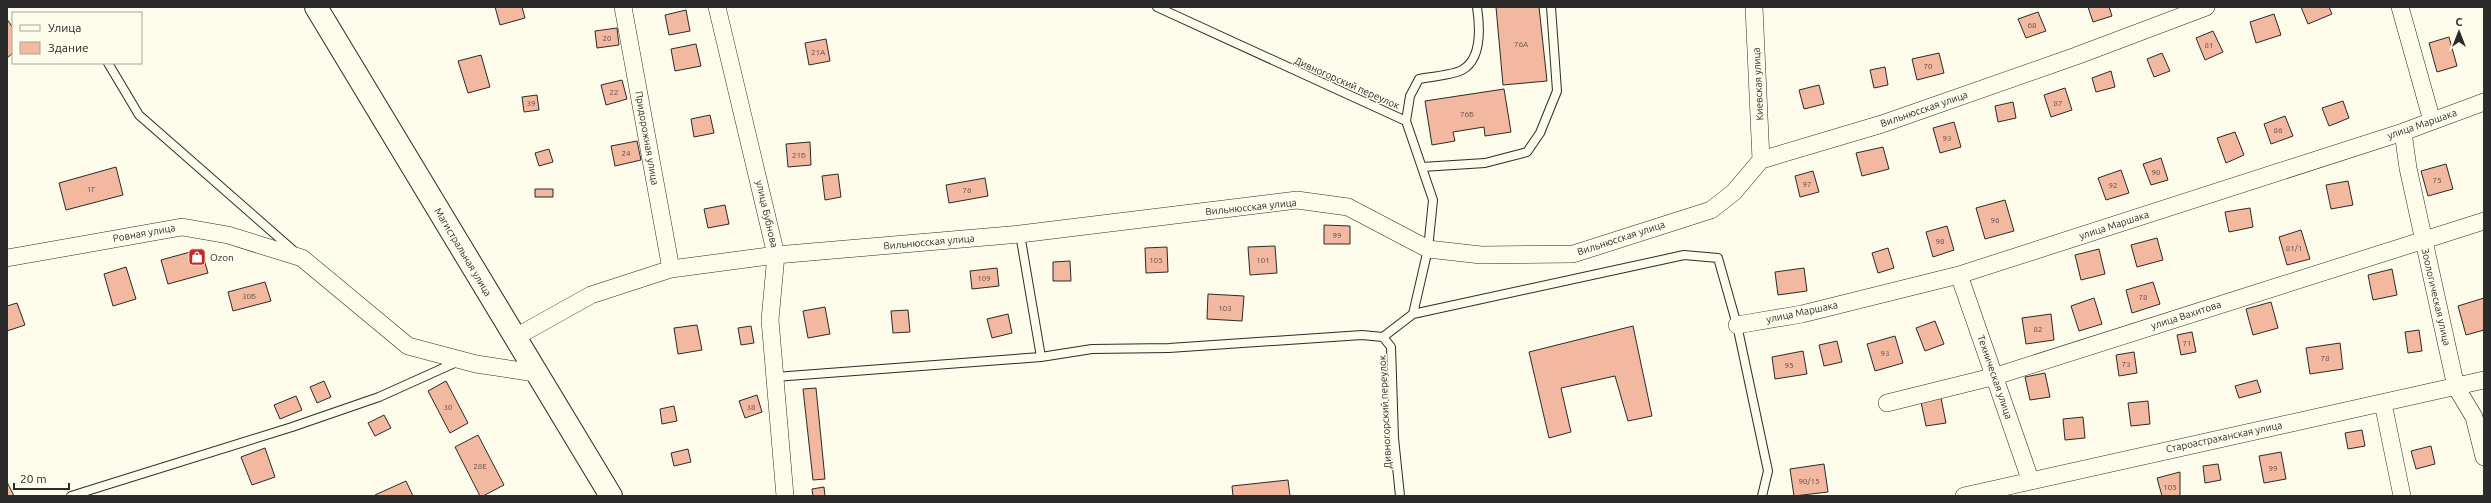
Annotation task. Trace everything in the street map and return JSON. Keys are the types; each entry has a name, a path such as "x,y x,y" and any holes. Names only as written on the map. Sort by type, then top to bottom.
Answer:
{"highway":[{"name":"Магистральная улица","path":"316,7 610,496"}],"street":[{"name":"Придорожная улица","path":"622,7 671,269"},
{"name":"улица Бубнова","path":"717,7 776,255 770,320 786,496"},
{"name":"Киевская улица","path":"1754,7 1761,160"},
{"name":"Вильнюсская улица","path":"514,338 591,295 671,269 776,255 1020,234 1297,200 1348,207 1428,249 1481,255 1573,254 1711,210 1734,192 1761,160 1882,124 2068,59 2206,7"},
{"path":"2400,7 2432,121"},
{"name":"улица Маршака","path":"1738,324 1802,314 1959,275 2403,132 2484,102"},
{"name":"Зоологическая улица","path":"2403,132 2408,168 2456,387 2474,417 2484,457"},
{"name":"улица Вахитова","path":"1887,403 1996,376 2423,239 2484,221"},
{"name":"Ровная улица","path":"7,258 182,226 228,235 302,258"},
{"path":"302,258 408,346 462,360 535,373"},
{"name":"Техническая улица","path":"1959,275 1996,376 2030,480"},
{"name":"Староастраханская улица","path":"1964,496 2030,480 2484,380"},
{"path":"2383,403 2402,496"}],"lane":[{"name":"Дивногорский переулок","path":"1157,7 1406,121 1433,200 1428,249 1413,314"},
{"path":"1406,121 1410,96 1419,79 1461,71 1474,58 1479,25 1477,7"},
{"path":"1422,167 1485,163 1527,152 1540,133 1557,92 1551,7"},
{"path":"109,64 139,115 302,258"},
{"path":"1020,234 1041,357"},
{"path":"775,377 1041,357 1092,349 1169,348 1362,335 1383,337 1413,314 1684,255 1718,258 1738,324 1768,471 1762,496"},
{"name":"Дивногорский переулок","path":"1383,337 1391,348 1394,438 1400,496"},
{"path":"71,496 299,425 379,397 462,360"}],"building":[{"path":"495,7 522,7 525,18 500,25"},
{"path":"1496,7 1539,7 1547,81 1503,85"},
{"path":"2088,7 2109,7 2112,16 2093,22"},
{"path":"2301,7 2329,7 2332,14 2308,24"},
{"path":"686,10 690,31 669,35 665,15"},
{"path":"2038,12 2046,31 2026,38 2018,19"},
{"path":"2274,14 2281,35 2256,43 2250,22"},
{"path":"7,19 12,26 12,54 7,58"},
{"path":"617,28 619,45 597,48 595,31"},
{"path":"2213,31 2223,52 2205,60 2196,38"},
{"path":"2449,37 2457,66 2437,72 2429,43"},
{"path":"826,39 830,61 809,65 805,43"},
{"path":"696,44 701,66 675,71 671,49"},
{"path":"1939,53 1944,73 1917,80 1912,59"},
{"path":"2162,53 2170,71 2154,77 2147,59"},
{"path":"481,55 490,87 468,93 458,61"},
{"path":"1885,67 1888,85 1874,88 1870,70"},
{"path":"2111,71 2115,87 2096,92 2092,78"},
{"path":"622,80 627,99 606,105 601,85"},
{"path":"1819,85 1824,104 1804,109 1799,90"},
{"path":"2065,88 2072,110 2051,117 2044,95"},
{"path":"1504,89 1511,132 1485,136 1484,127 1453,132 1455,141 1432,145 1425,101"},
{"path":"537,95 539,110 524,112 522,97"},
{"path":"2343,101 2349,118 2329,126 2322,108"},
{"path":"2013,102 2016,118 1998,122 1995,106"},
{"path":"710,115 714,133 694,137 691,119"},
{"path":"2285,116 2293,136 2271,144 2264,124"},
{"path":"1954,122 1961,147 1940,153 1933,128"},
{"path":"2235,132 2244,155 2226,163 2217,138"},
{"path":"637,141 641,160 615,166 611,146"},
{"path":"810,142 811,165 788,167 786,144"},
{"path":"1883,147 1889,169 1862,176 1856,153"},
{"path":"549,149 553,162 539,166 535,153"},
{"path":"2161,158 2168,180 2151,185 2143,164"},
{"path":"2446,164 2453,189 2428,196 2421,171"},
{"path":"116,167 123,195 66,210 59,183"},
{"path":"2121,170 2129,193 2106,200 2098,178"},
{"path":"1813,171 1819,192 1800,197 1795,176"},
{"path":"838,174 841,197 825,200 822,176"},
{"path":"985,178 988,196 949,203 946,185"},
{"path":"2348,181 2353,205 2331,209 2326,185"},
{"path":"535,189 553,189 553,197 535,197"},
{"path":"2005,200 2014,231 1985,239 1976,208"},
{"path":"725,205 729,224 708,228 704,209"},
{"path":"2250,208 2253,227 2229,232 2225,212"},
{"path":"1324,225 1350,226 1350,244 1324,244"},
{"path":"1947,226 1954,250 1933,257 1926,232"},
{"path":"2301,230 2310,259 2287,265 2279,237"},
{"path":"2157,238 2163,260 2137,267 2131,245"},
{"path":"1275,246 1277,273 1250,275 1248,247"},
{"path":"1167,247 1168,272 1146,273 1145,248"},
{"path":"1888,248 1894,268 1878,273 1872,253"},
{"path":"201,249 208,273 168,284 161,260"},
{"path":"2099,249 2105,274 2081,280 2075,255"},
{"path":"1070,261 1071,281 1053,281 1053,262"},
{"path":"126,267 136,299 113,306 104,274"},
{"path":"997,268 999,286 972,289 970,271"},
{"path":"1804,268 1807,291 1778,295 1775,272"},
{"path":"2392,269 2397,295 2373,300 2368,275"},
{"path":"265,282 271,301 233,311 228,292"},
{"path":"2153,282 2160,304 2132,313 2126,290"},
{"path":"1208,294 1244,296 1242,321 1207,319"},
{"path":"2094,298 2102,324 2079,331 2071,306"},
{"path":"2484,298 2484,330 2466,335 2458,306"},
{"path":"2271,302 2278,328 2253,335 2246,309"},
{"path":"17,303 25,325 7,331 7,306"},
{"path":"825,307 830,334 808,338 803,311"},
{"path":"908,310 910,332 893,333 891,311"},
{"path":"1008,314 1012,333 992,338 987,319"},
{"path":"2051,314 2054,340 2026,344 2022,318"},
{"path":"1935,321 1944,344 1925,351 1916,328"},
{"path":"697,325 702,350 678,354 674,328"},
{"path":"751,326 754,343 741,345 738,328"},
{"path":"1633,326 1652,416 1628,421 1615,376 1561,388 1571,432 1549,438 1529,352"},
{"path":"2419,330 2422,351 2408,353 2405,332"},
{"path":"2192,332 2196,352 2181,355 2177,335"},
{"path":"1895,336 1903,363 1875,371 1867,344"},
{"path":"1837,341 1842,362 1824,366 1819,345"},
{"path":"2340,343 2343,369 2310,374 2306,348"},
{"path":"1803,351 1807,374 1775,379 1772,357"},
{"path":"2134,352 2137,373 2119,376 2116,355"},
{"path":"2045,373 2050,397 2030,400 2025,377"},
{"path":"2257,380 2261,392 2239,398 2235,386"},
{"path":"324,381 331,397 317,403 310,387"},
{"path":"446,381 468,423 450,433 428,391"},
{"path":"816,388 825,479 813,480 803,389"},
{"path":"757,395 762,412 745,418 739,401"},
{"path":"296,396 302,410 280,419 274,405"},
{"path":"1941,398 1946,423 1926,426 1921,402"},
{"path":"2148,401 2150,424 2131,426 2128,403"},
{"path":"674,406 677,421 662,424 660,409"},
{"path":"384,415 391,428 375,436 368,423"},
{"path":"2083,417 2085,438 2065,440 2063,419"},
{"path":"2362,430 2365,446 2348,449 2345,433"},
{"path":"478,435 504,485 483,496 480,496 455,447"},
{"path":"2431,446 2435,464 2416,469 2411,451"},
{"path":"265,448 275,477 252,485 241,457"},
{"path":"688,449 691,462 674,466 671,453"},
{"path":"2281,452 2286,479 2264,483 2259,456"},
{"path":"1824,464 1828,492 1794,496 1790,469"},
{"path":"2218,464 2221,480 2205,483 2203,466"},
{"path":"2180,472 2180,496 2162,496 2157,478"},
{"path":"1288,480 1290,496 1233,496 1232,486"},
{"path":"406,481 413,496 375,495"},
{"path":"7,482 14,496 7,496"},
{"path":"824,487 825,496 813,496 812,489"}],"place":[{"name":"Ozon","path":"197,257"}]}
